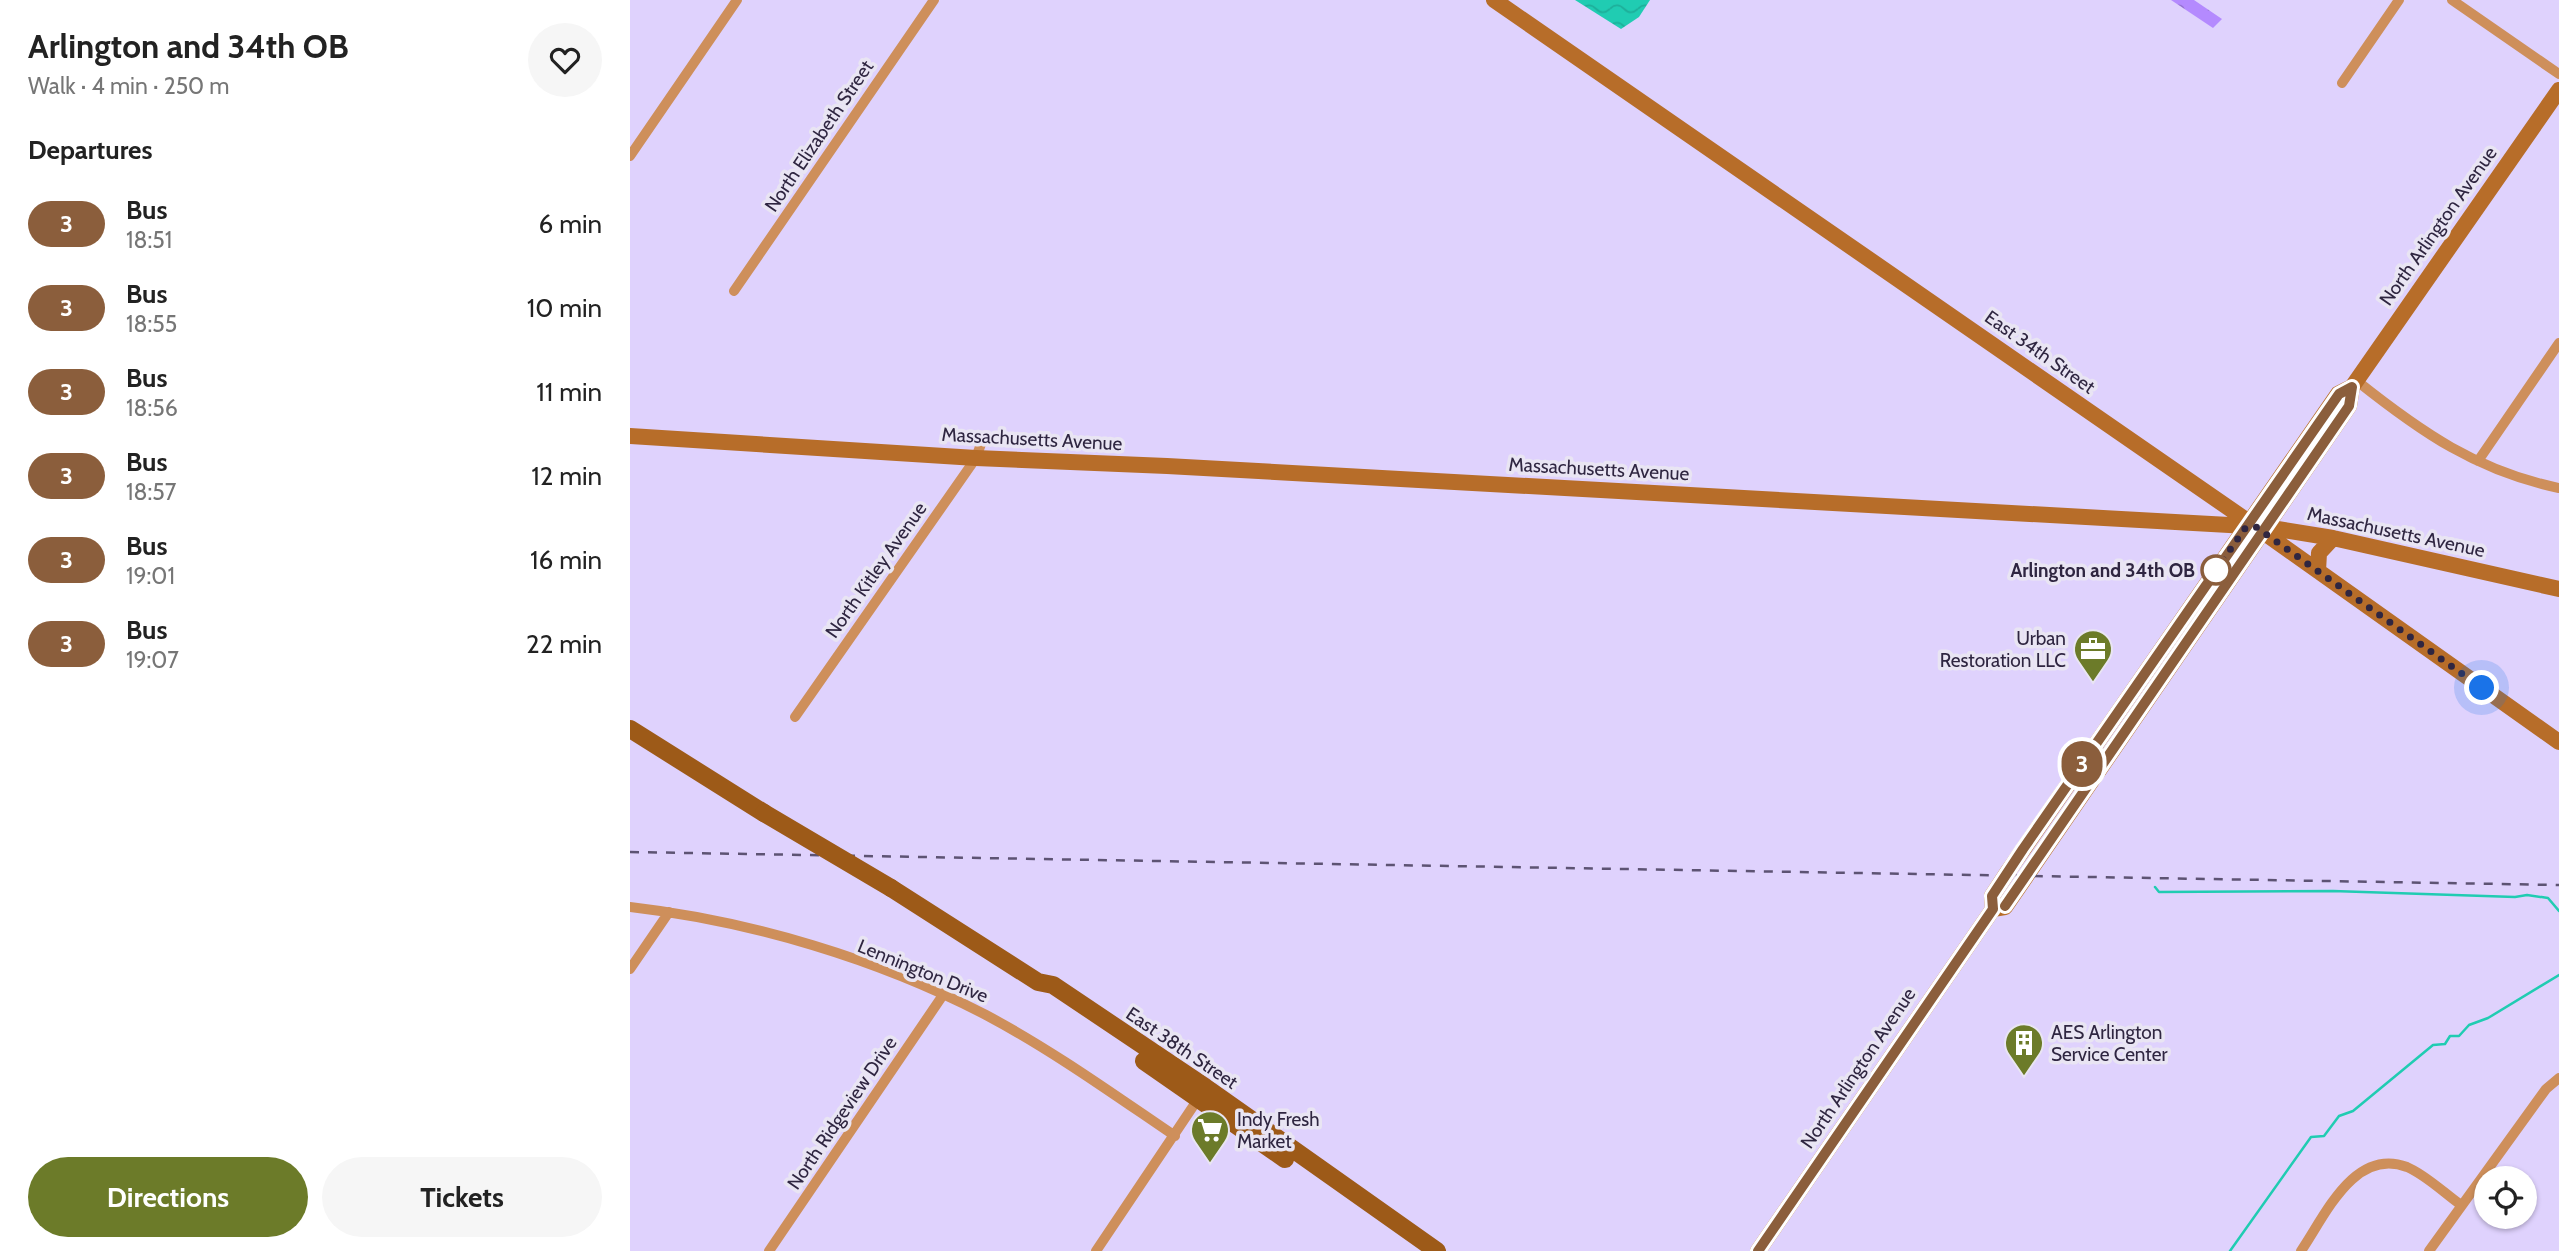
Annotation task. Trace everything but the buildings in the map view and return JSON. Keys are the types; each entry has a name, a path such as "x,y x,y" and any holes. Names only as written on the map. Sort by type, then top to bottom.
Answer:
{"main road":[{"name":"East 34th Street","path":"1494,0 2256,527 2559,742"},
{"name":"North Arlington Avenue","path":"1758,1251 1993,909 2005,906 2256,527 2339,394 2354,384 2559,90"},
{"name":"Massachusetts Avenue","path":"630,436 976,458 1178,466 2256,527 2333,538 2559,589"},
{"path":"2318,572 2319,553 2333,538"},
{"name":"East 38th Street","path":"630,729 891,888 1038,982 1053,985 1416,1251"},
{"name":"East 38th Street","path":"1202,1093 1437,1251"}],"street":[{"path":"630,156 737,0"},
{"name":"North Elizabeth Street","path":"734,291 934,0"},
{"path":"2342,83 2399,0"},
{"path":"2452,0 2559,74"},
{"path":"2478,461 2559,343"},
{"path":"2354,384 2419,430 2478,461 2514,478 2559,488"},
{"name":"North Kitley Avenue","path":"795,718 976,458 982,441"},
{"name":"Lennington Drive","path":"630,907 669,912 809,946 943,995 1042,1048 1175,1136"},
{"path":"630,970 669,912"},
{"name":"North Ridgeview Drive","path":"769,1251 943,995"},
{"path":"2429,1251 2546,1089 2559,1078"},
{"path":"1096,1251 1202,1093"},
{"path":"2301,1251 2350,1181 2375,1165 2392,1164 2408,1168 2461,1205"}],"green space":[{"path":"2171,0 2194,0 2222,19 2213,28"}],"water":[{"path":"1575,0 1650,0 1639,17 1621,29"}],"waterway":[{"path":"2155,887 2159,892 2333,891 2515,897 2527,895 2548,898 2559,911"},
{"path":"2230,1251 2311,1137 2324,1136 2339,1116 2353,1111 2433,1045 2445,1044 2450,1036 2459,1036 2469,1025 2488,1018 2559,975"}],"railway":[{"path":"630,852 2559,885"}],"bus line":[{"name":"3","path":"1758,1251 1993,909 1992,896 2023,849 2339,394 2352,387 2349,406 2005,906"}],"place":[{"name":"Arlington and 34th OB","path":"2216,570"},
{"name":"Urban Restoration LLC","path":"2093,683"},
{"name":"AES Arlington Service Center","path":"2024,1077"},
{"name":"Indy Fresh Market","path":"1210,1164"}],"route":[{"path":"2216,570 2246,527 2256,527 2482,688"}]}
